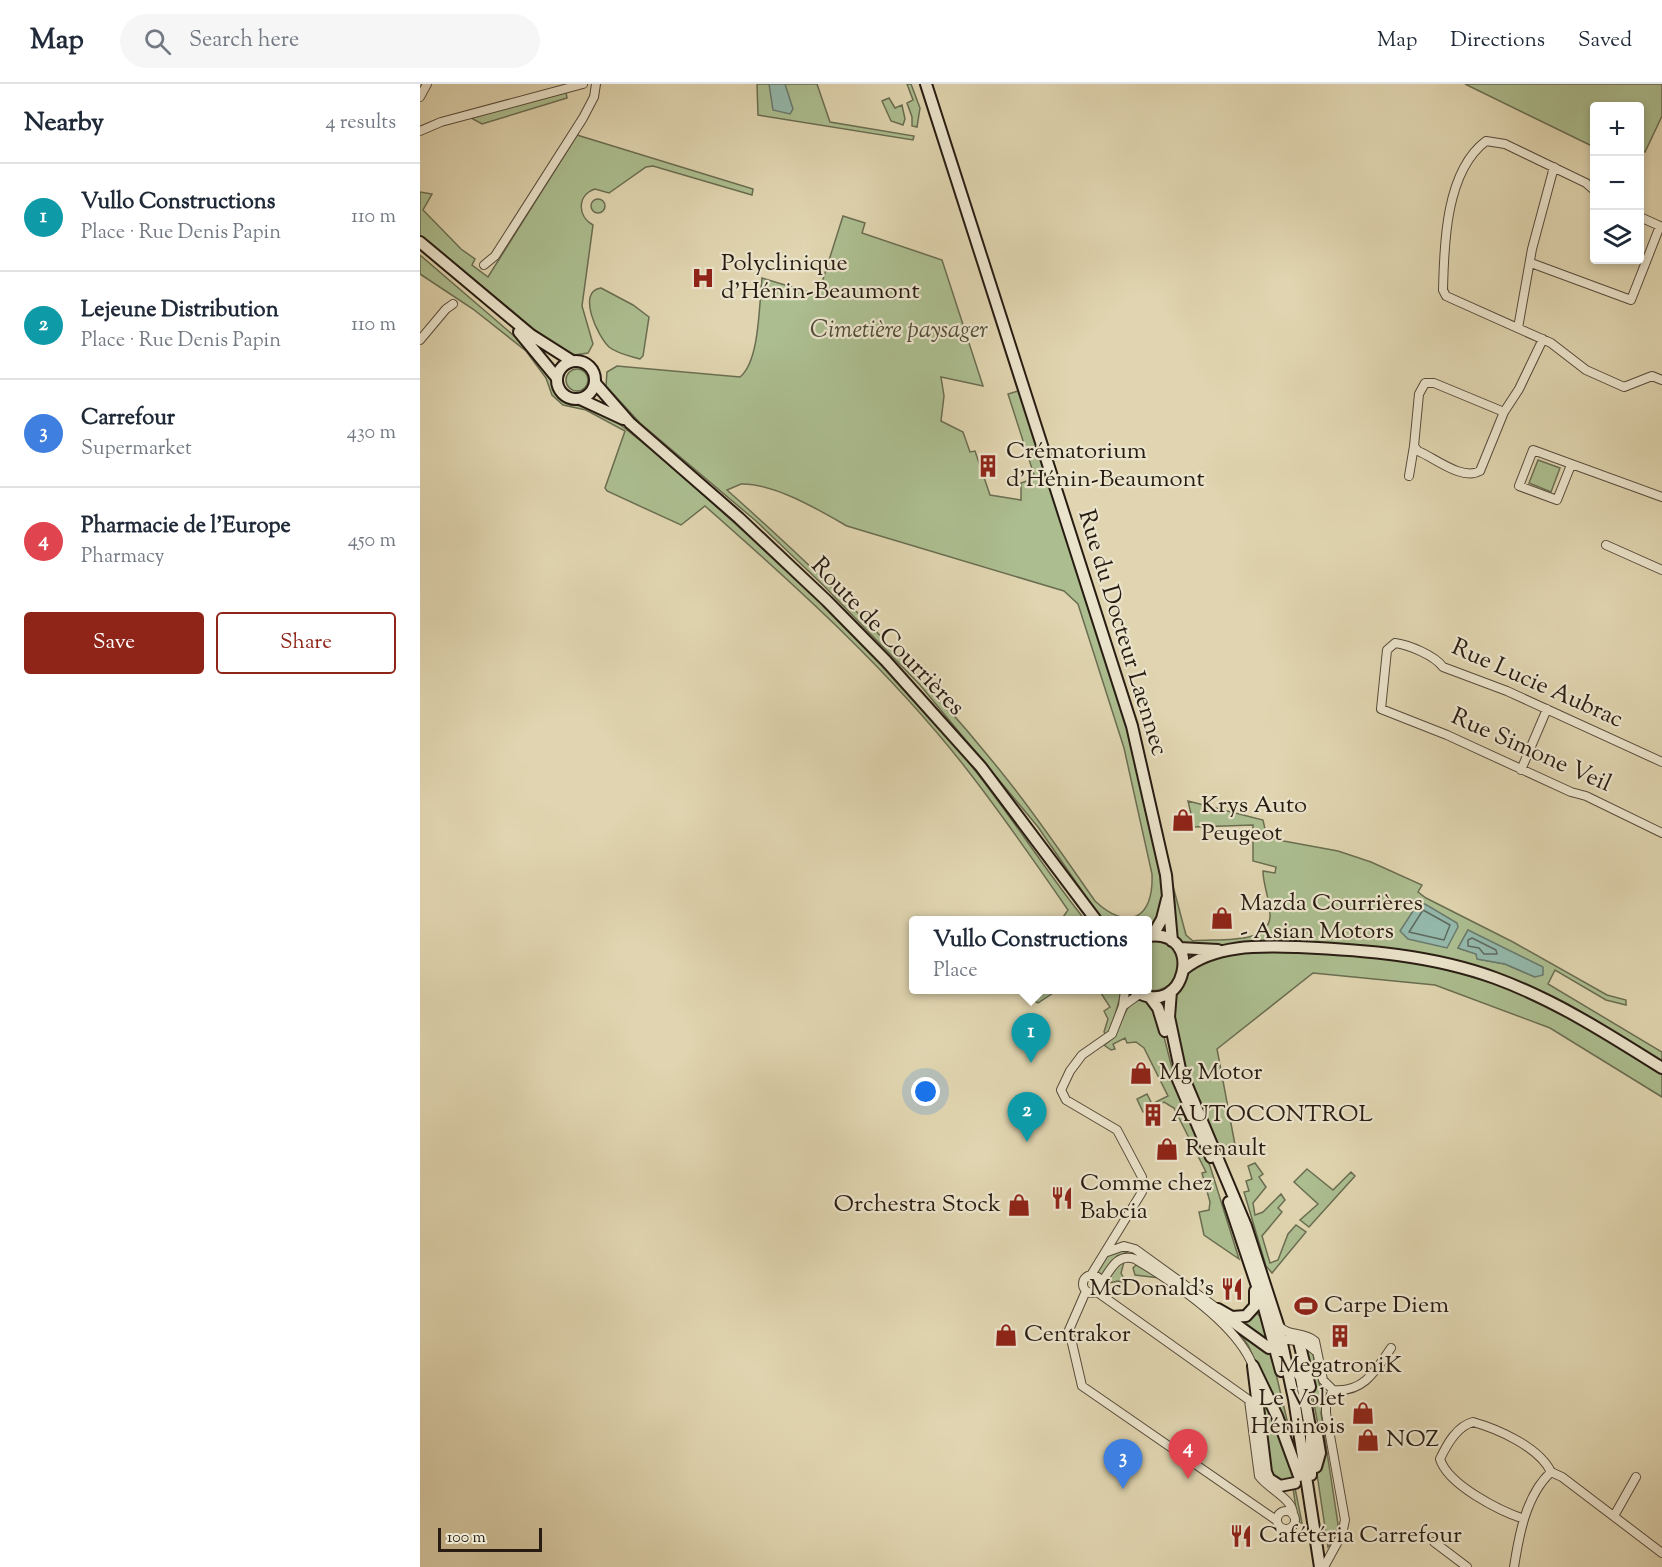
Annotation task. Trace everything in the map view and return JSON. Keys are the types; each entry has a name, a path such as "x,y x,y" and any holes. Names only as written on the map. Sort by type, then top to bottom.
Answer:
{"street":[{"path":"420,96 427,84"},
{"path":"420,131 441,122 583,84"},
{"path":"484,266 495,256 583,118 594,97 596,84"},
{"name":"Rue du Docteur Laennec","path":"926,84 1132,726 1168,890 1176,945 1184,969"},
{"path":"1590,188 1505,144 1486,141 1475,149 1454,186 1443,290 1446,296 1543,339 1586,370 1624,387 1652,376 1662,380"},
{"path":"1518,328 1532,249 1554,168"},
{"path":"1531,263 1631,300 1661,227 1644,219"},
{"path":"420,242 531,335 572,361 588,364 595,374 596,384 591,393 580,399 563,395 557,378 526,339 420,249"},
{"path":"420,340 453,304"},
{"path":"1414,446 1418,451 1460,471 1475,474 1484,464 1504,412 1519,389 1543,339"},
{"path":"557,378 562,367 572,361"},
{"path":"1409,476 1419,394 1425,384 1434,383 1504,412"},
{"name":"Route de Courrières","path":"596,384 630,423 739,518 827,600 886,661 981,767 1090,916"},
{"name":"Route de Courrières","path":"580,399 630,423"},
{"path":"1571,465 1557,500 1520,486 1533,450 1662,497"},
{"path":"1606,545 1662,570"},
{"name":"Rue Simone Veil","path":"1395,643 1387,650 1382,709 1447,735 1521,770 1640,820 1662,833"},
{"name":"Rue Lucie Aubrac","path":"1395,643 1409,647 1439,662 1443,667 1546,709 1662,762"},
{"path":"1521,770 1546,709"},
{"name":"Rue du Docteur Laennec","path":"1152,932 1162,919 1168,890"},
{"path":"1152,936 1176,945 1228,950 1269,946 1359,950 1452,965 1493,977 1555,1004 1662,1068"},
{"path":"1228,950 1196,960 1184,969 1181,980 1171,991 1169,1017 1180,1069 1245,1226 1319,1441 1319,1460 1316,1467"},
{"path":"1152,992 1171,991"},
{"path":"1086,1292 1097,1292 1250,1400 1259,1476 1266,1486 1289,1503 1294,1523 1288,1529 1280,1527 1276,1520 1082,1386 1069,1330 1086,1292 1083,1281 1091,1275 1106,1253 1142,1192 1143,1182 1119,1133 1066,1100 1061,1090 1070,1071 1082,1055 1112,1034 1123,1006 1124,994"},
{"path":"1123,1006 1140,994"},
{"path":"1142,994 1160,1012 1181,1090 1226,1196 1255,1281 1285,1340 1300,1449 1322,1567"},
{"path":"1106,1253 1124,1246 1135,1249 1218,1309 1235,1318 1250,1314 1256,1303 1255,1281"},
{"path":"1097,1292 1117,1260 1126,1257 1135,1259 1229,1328 1244,1345 1281,1425 1299,1474 1305,1509 1315,1528"},
{"path":"1091,1275 1097,1276 1102,1282"},
{"path":"1218,1309 1285,1340 1311,1345 1318,1354 1323,1380 1333,1390 1346,1390 1364,1383 1391,1348"},
{"path":"1253,1366 1266,1472 1269,1479 1280,1486 1295,1483"},
{"path":"1294,1366 1301,1378 1312,1439 1310,1466 1317,1509 1315,1528"},
{"path":"1322,1567 1344,1528 1344,1512 1326,1408 1333,1390"},
{"path":"1524,1519 1485,1500 1446,1473 1440,1459 1459,1429 1473,1422 1529,1449 1546,1462 1551,1472 1562,1477 1662,1553"},
{"path":"1514,1567 1524,1519 1535,1493 1551,1472"},
{"path":"1614,1515 1636,1477"},
{"path":"1276,1520 1284,1511 1293,1515"},
{"path":"1434,1542 1467,1567"}],"green space":[{"path":"757,84 817,84 830,122 914,136 913,140 758,115"},
{"path":"907,84 911,84 920,108 917,127 912,126 912,117 907,103 913,100"},
{"path":"1465,84 1662,84 1662,116 1645,152 1644,102 1590,102 1590,145"},
{"path":"566,92 567,98 482,124 471,118"},
{"path":"889,98 895,108 902,105 905,119 903,125 891,121 882,101"},
{"path":"577,135 753,189 752,195 653,166 646,167 609,193 595,189 589,192 581,206 584,216 593,225 582,306 593,344 588,353 575,355 557,348 420,236 420,192 432,194 423,210 461,249 475,259 472,265 488,277"},
{"path":"595,199 601,199 605,206 601,213 595,213 591,209 591,203"},
{"name":"Cimetière paysager","path":"843,216 865,223 862,233 942,260 983,386 941,377 944,396 941,421 963,432 970,452 975,451 990,495 1021,500 1021,483 1035,478 1008,394 1018,391 1020,395 1125,717 1162,874 1162,911 1154,928 1152,929 1152,916 1137,916 1149,902 1152,874 1124,748 1078,604 1064,591 847,526 796,499 768,488 741,484 727,490 839,594 945,705 1021,797 1095,901 1107,911 1118,916 1099,916 1038,827 920,685 824,586 756,521 640,423 606,386 607,372 617,366 740,377 747,369 755,345 762,278 818,295"},
{"path":"420,255 527,347 552,378 556,395 618,423 681,475 802,585 889,672 944,732 999,802 1082,916 1064,916 1068,910 965,767 936,731 841,630 705,506 681,525 607,491 605,488 625,431 586,410 563,405 552,395 546,378 526,351 473,309 420,274"},
{"path":"601,288 633,305 649,317 643,356 640,359 613,349 604,342 595,325 590,305 590,297 594,291"},
{"path":"577,369 585,372 588,380 585,388 577,391 569,388 566,380 569,372"},
{"path":"1538,460 1560,468 1551,492 1529,483"},
{"path":"1188,801 1263,820 1267,838 1338,851 1371,862 1422,885 1418,892 1426,898 1513,942 1607,995 1626,1000 1626,1005 1606,1000 1555,970 1548,984 1662,1052 1662,1063 1573,1007 1517,981 1468,964 1390,949 1338,944 1184,945 1173,931 1175,907 1173,886 1186,935 1193,941 1250,937 1260,933 1267,926 1270,911 1263,871 1275,873 1276,867 1253,861 1253,825 1194,827","holes":["1468,930 1535,977 1505,964 1478,959 1477,954 1458,948"]},
{"path":"1152,940 1167,943 1174,948 1179,964 1178,973 1173,981 1166,987 1152,990"},
{"path":"1250,951 1358,955 1429,966 1498,985 1566,1014 1662,1074 1662,1097 1550,1028 1435,985 1313,973 1217,1049 1236,1150 1223,1156 1175,1041 1173,996 1182,987 1192,966 1222,955"},
{"path":"1021,994 1052,994 1038,1003"},
{"path":"1102,994 1121,994 1111,1029 1106,1035 1104,1032 1108,1019 1104,1011 1110,1007"},
{"path":"1135,999 1147,1001 1158,1014 1178,1091 1210,1166 1239,1259 1204,1235 1199,1212 1209,1210 1210,1202 1202,1173 1206,1172 1174,1108 1164,1102 1143,1112 1137,1099 1147,1094 1152,1104 1168,1096 1144,1048 1136,1042 1127,1043 1125,1038 1113,1044 1115,1049 1111,1050 1104,1045 1114,1035 1126,1010"},
{"path":"1255,1163 1263,1174 1259,1177 1266,1187 1253,1203 1255,1215 1263,1212 1281,1194 1285,1200 1278,1208 1282,1212 1262,1236 1270,1263 1278,1260 1288,1234 1296,1225 1306,1232 1272,1273 1266,1266 1244,1192 1249,1191 1246,1181 1252,1179 1248,1166"},
{"path":"1307,1169 1333,1190 1351,1172 1355,1176 1309,1227 1300,1220 1318,1204 1294,1182"},
{"path":"1127,1249 1130,1251 1117,1256 1103,1276 1097,1273 1108,1255"},
{"path":"1120,1261 1124,1262 1121,1273 1126,1283 1118,1281 1109,1283 1107,1289 1111,1297 1105,1292 1106,1283"},
{"path":"1136,1265 1160,1278 1135,1275 1133,1268"},
{"path":"1256,1312 1262,1319 1269,1344 1239,1322"},
{"path":"1239,1332 1271,1353 1293,1445 1248,1345"},
{"path":"1303,1345 1312,1350 1320,1386 1325,1392 1321,1413 1338,1524 1335,1539 1328,1547 1317,1474 1322,1446"},
{"path":"1256,1376 1294,1479 1282,1483 1270,1475"},
{"path":"1293,1488 1295,1488 1302,1523 1298,1523"}],"water":[{"path":"769,84 785,84 793,109 790,114 773,110"},
{"path":"1425,904 1457,923 1458,927 1447,948 1408,939 1400,931 1415,908"},
{"path":"1468,930 1543,967 1543,975 1535,977 1505,964 1477,959 1476,954 1458,948"}],"place":[{"name":"Polyclinique d'Hénin-Beaumont","path":"703,278"},
{"name":"Crématorium d'Hénin-Beaumont","path":"988,466"},
{"name":"Krys Auto Peugeot","path":"1183,820"},
{"name":"Mazda Courrières - Asian Motors","path":"1222,918"},
{"name":"Vullo Constructions","path":"1031,1063"},
{"name":"Mg Motor","path":"1141,1073"},
{"name":"AUTOCONTROL","path":"1153,1115"},
{"name":"Lejeune Distribution","path":"1027,1142"},
{"name":"Renault","path":"1167,1149"},
{"name":"Comme chez Babcia","path":"1062,1198"},
{"name":"Orchestra Stock","path":"1019,1205"},
{"name":"McDonald's","path":"1232,1289"},
{"name":"Carpe Diem","path":"1306,1306"},
{"name":"Centrakor","path":"1006,1335"},
{"name":"MegatroniK","path":"1340,1336"},
{"name":"Le Volet Héninois","path":"1363,1413"},
{"name":"NOZ","path":"1368,1440"},
{"name":"Pharmacie de l'Europe","path":"1188,1479"},
{"name":"Carrefour","path":"1123,1489"},
{"name":"Cafétéria Carrefour","path":"1241,1536"}]}
